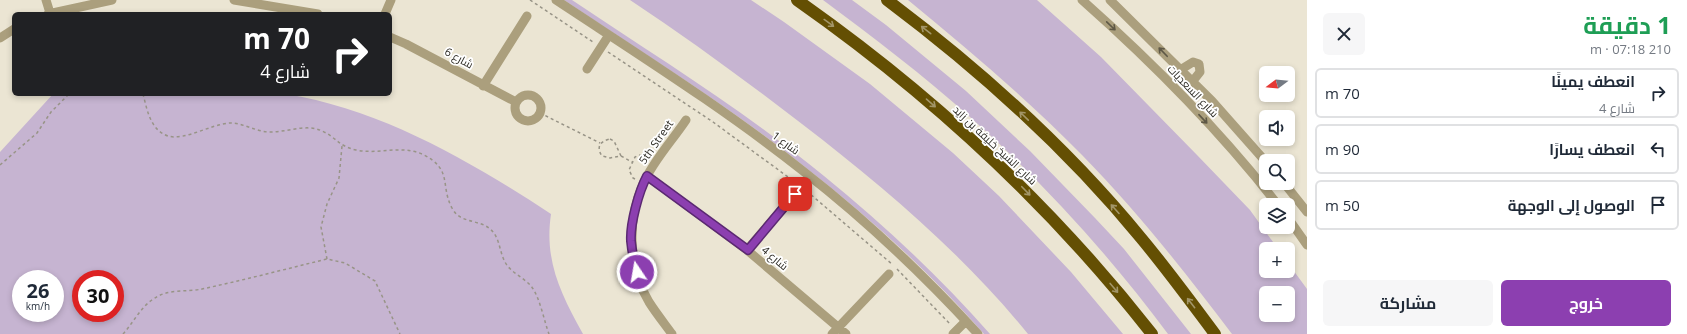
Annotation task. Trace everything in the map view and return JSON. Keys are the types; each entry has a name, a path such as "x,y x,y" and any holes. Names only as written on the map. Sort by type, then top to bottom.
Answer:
{"highway":[{"name":"شارع الشيخ خليفة بن زايد","path":"797,0 891,70 990,156 1071,239 1152,334"},
{"path":"887,0 980,76 1071,161 1141,238 1215,334"}],"street":[{"path":"46,0 49,12"},
{"path":"58,12 112,0"},
{"path":"234,0 260,2 308,12"},
{"path":"386,12 391,0"},
{"name":"شارع 1","path":"556,0 693,92 803,170 879,235 931,284 978,334"},
{"name":"شارع السعديات","path":"1082,0 1175,89 1250,170 1272,198"},
{"name":"شارع السعديات","path":"1110,0 1192,82 1259,154"},
{"path":"483,86 527,16"},
{"path":"0,38 12,30"},
{"path":"587,69 609,35"},
{"name":"شارع 6","path":"392,38 516,102"},
{"path":"1180,70 1193,62 1200,64 1200,72 1192,82"},
{"path":"527,94 535,97 540,104 540,113 534,119 522,120 515,110 516,102 522,96 527,94"},
{"name":"5th Street","path":"672,334 646,295 636,269 631,239 642,178 686,120"},
{"name":"شارع 4","path":"642,178 748,250 836,331 846,334"},
{"path":"1290,190 1307,212"},
{"path":"748,250 795,194"},
{"path":"1295,228 1307,245"},
{"path":"836,331 889,274"},
{"path":"955,332 966,321"}],"path":[{"path":"530,0 713,122 808,192 895,267 955,332"},
{"path":"0,165 37,133 51,112 67,96"},
{"path":"144,96 151,120 158,130 169,136 181,136 206,128 234,123 266,132 284,132 299,129 322,130 342,146 372,152 411,150 434,161 442,171 446,180 452,209 464,220 485,225 496,235 505,263 525,281 535,293 549,334"},
{"path":"540,113 600,144"},
{"path":"621,156 610,158 602,156 599,152 600,144 604,140 610,139 614,141 621,156 632,162"},
{"path":"327,259 321,227 326,204 339,178 342,146"},
{"path":"642,178 633,178 630,166 639,155 651,159"},
{"path":"123,334 136,320 144,306 156,296 200,290 327,259 345,263 375,281 400,334"}],"shaded area":[{"path":"564,0 572,0 732,107 794,152 846,194 889,232 951,292 990,334 984,334 943,289 899,246 805,167 717,102"},
{"path":"630,0 751,0 784,22 870,84 953,153 999,196 1071,272 1123,334 1028,334 977,276 950,249 863,172 739,76"},
{"path":"823,0 852,0 886,25 966,91 1030,151 1124,249 1191,334 1168,334 1099,248 1024,167 970,117 916,71"},
{"path":"908,0 1037,0 1101,57 1250,210 1259,223 1259,234 1267,234 1273,242 1259,242 1259,278 1295,278 1295,273 1307,289 1307,334 1232,334 1160,242 1102,176 1019,95"},
{"path":"51,96 295,96 357,112 391,125 457,157 489,175 551,214 549,231 550,247 556,277 561,291 583,334 0,334 0,152"}],"route":[{"path":"637,272 631,239 642,184 647,176 748,250 795,194"}]}
